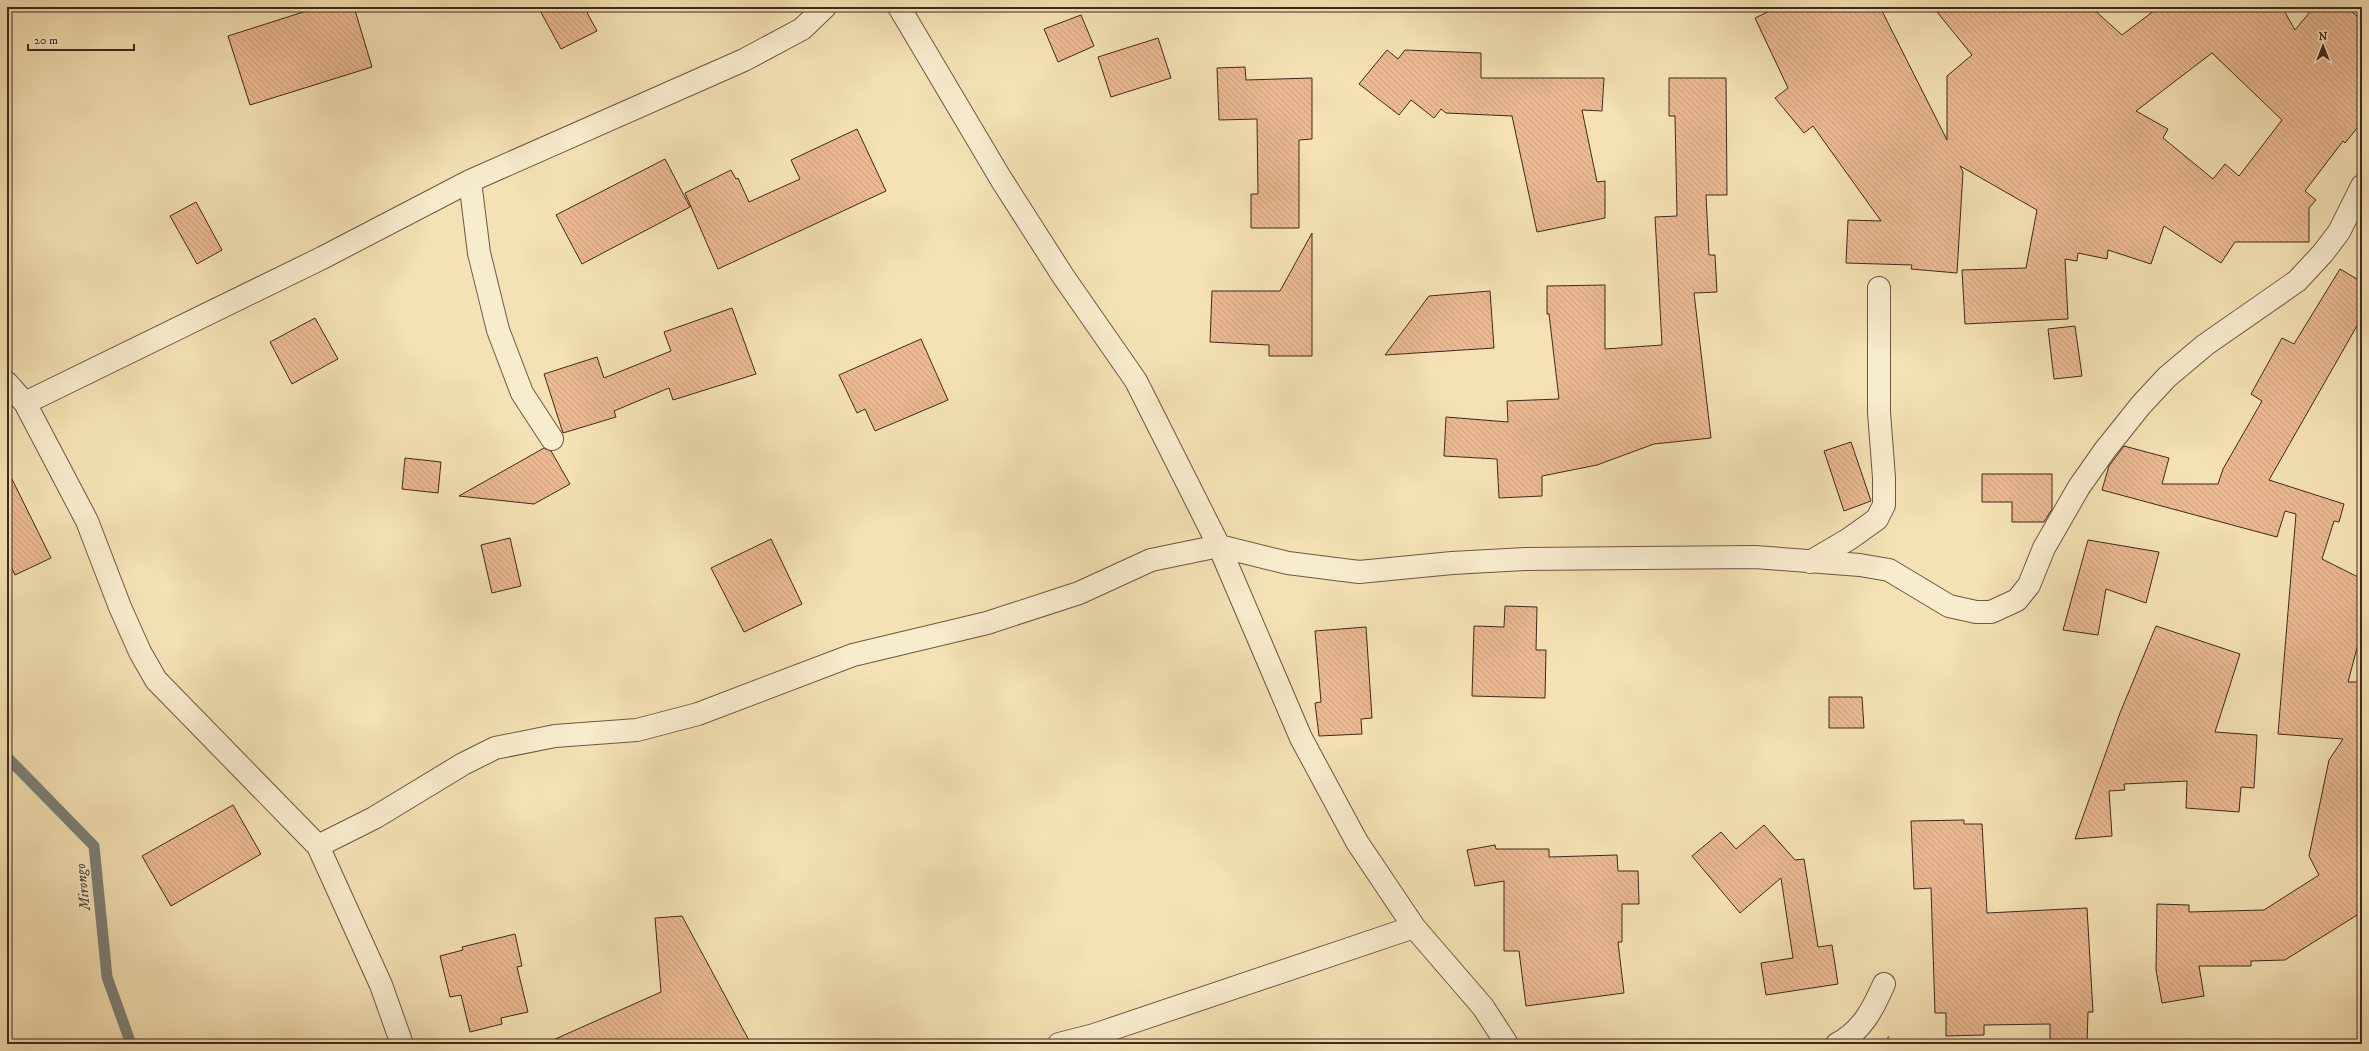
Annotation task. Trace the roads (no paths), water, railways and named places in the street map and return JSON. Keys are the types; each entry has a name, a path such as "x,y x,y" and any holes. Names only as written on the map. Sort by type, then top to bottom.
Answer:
{"street":[{"path":"25,403 322,258 470,181 744,60 802,29 825,7"},
{"path":"899,7 1063,276 1136,382 1220,546 1301,738 1356,842 1414,926 1483,1007 1507,1044"},
{"path":"470,181 480,253 498,330 522,393 552,439"},
{"path":"318,846 374,818 463,764 495,748 555,736 637,730 698,714 853,655 987,623 1079,593 1151,560 1220,546 1288,563 1359,572 1452,563 1525,559 1755,558 1860,565 1889,570 1949,606 1961,610 1991,612 2017,600 2029,585 2044,548 2080,487 2105,450 2141,405 2167,377 2205,345 2296,281 2323,253 2339,232 2362,186"},
{"path":"1810,562 1850,539 1876,519 1884,505 1880,412 1880,288"},
{"path":"7,383 25,403 87,521 120,607 140,652 156,680 318,846 381,985 402,1044"},
{"path":"1060,1044 1094,1039 1414,926"},
{"path":"1837,1044 1850,1037 1870,1015 1884,984"}],"waterway":[{"name":"Mirongo","path":"7,757 94,846 107,977 131,1044"}]}
